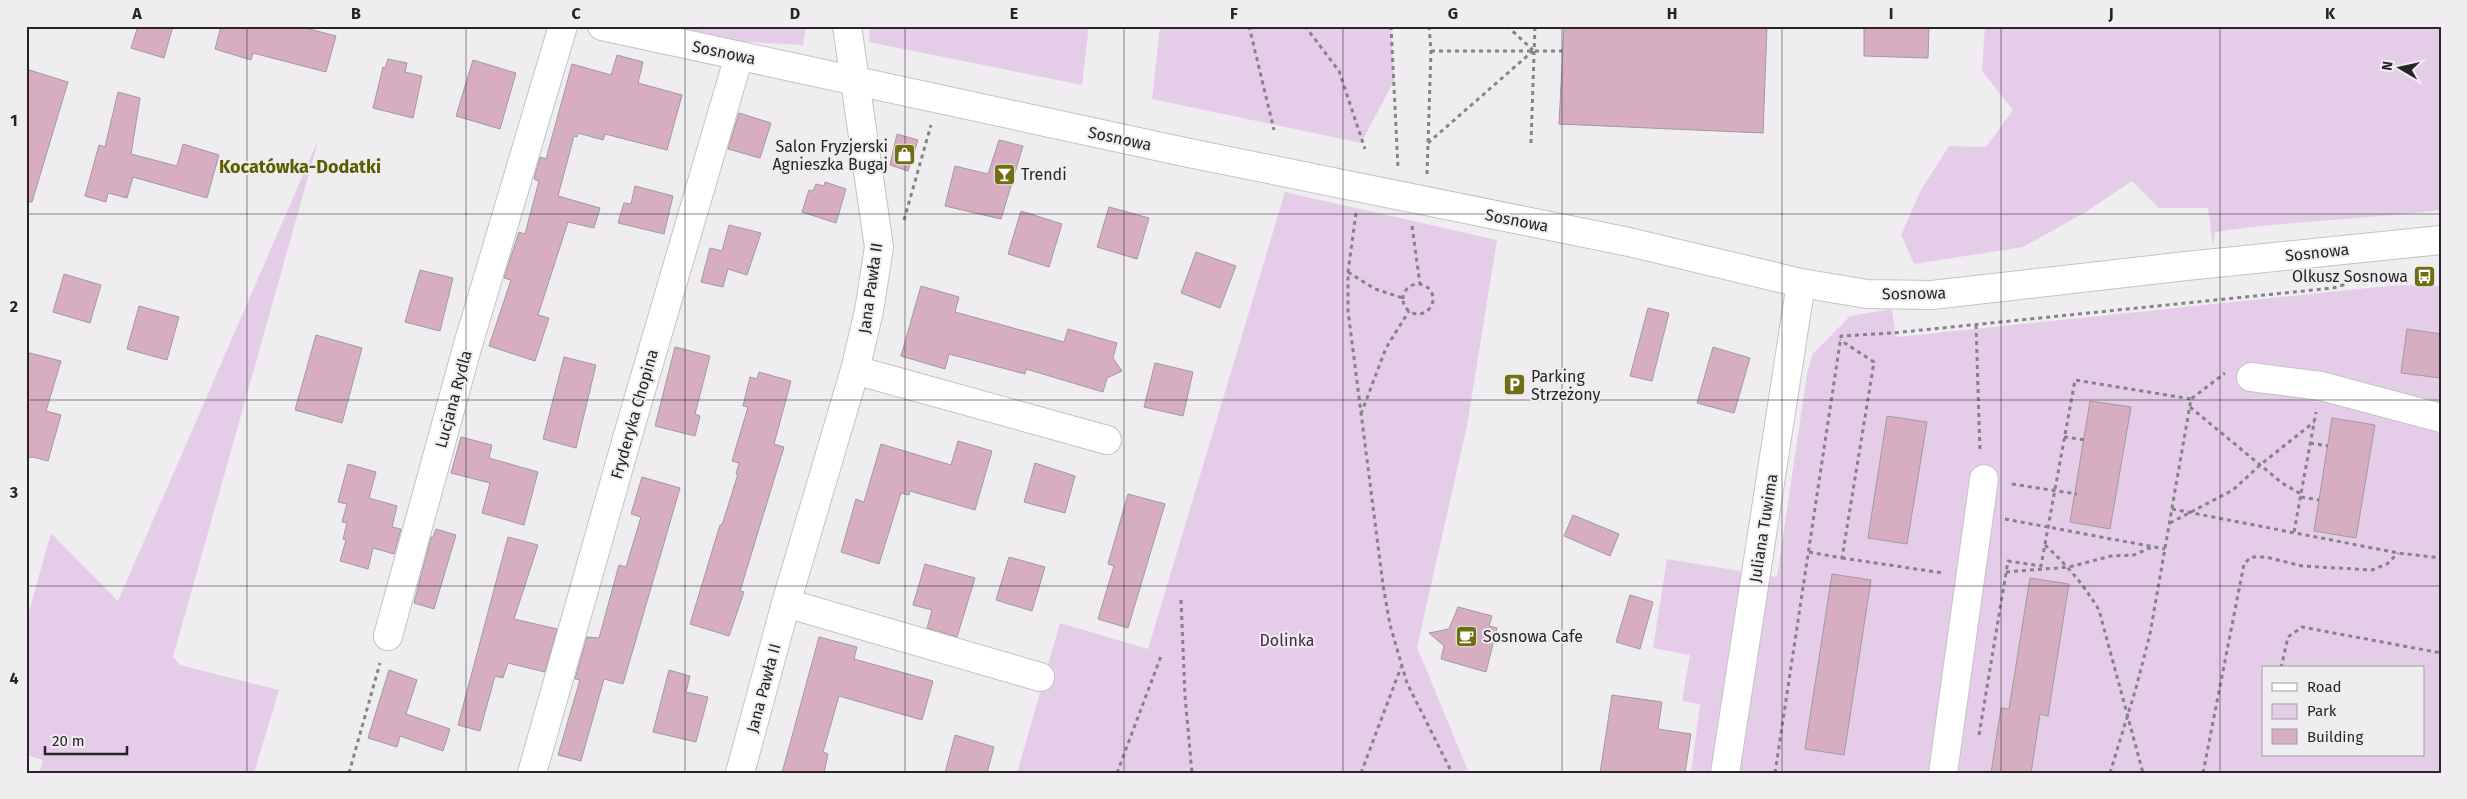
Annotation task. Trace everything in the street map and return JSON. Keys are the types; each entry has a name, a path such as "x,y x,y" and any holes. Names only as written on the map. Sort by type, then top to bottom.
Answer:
{"street":[{"name":"Lucjana Rydla","path":"388,636 466,348 563,26"},
{"name":"Sosnowa","path":"602,26 857,82 1419,188 1629,242 1801,283 1867,294 1932,295 2441,240"},
{"name":"Jana Pawła II","path":"740,773 786,603 855,370 869,311 879,247 857,82 847,26"},
{"name":"Fryderyka Chopina","path":"532,773 630,428 739,56"},
{"name":"Juliana Tuwima","path":"1725,773 1801,283"},
{"path":"855,370 1107,440"},
{"path":"2250,377 2321,386 2441,418"},
{"path":"1943,773 1984,480"},
{"path":"786,603 1040,677"}],"path":[{"path":"1249,26 1274,130"},
{"path":"1305,26 1339,71 1365,149"},
{"path":"1391,26 1398,172"},
{"path":"1420,284 1412,234 1428,143 1431,51 1429,26"},
{"path":"1507,26 1534,50"},
{"path":"1531,143 1535,26"},
{"path":"1428,143 1534,50"},
{"path":"1431,51 1562,51"},
{"path":"902,226 933,120"},
{"path":"1357,203 1348,272 1348,311 1377,548 1390,625 1402,666 1433,739 1452,773"},
{"path":"1348,272 1375,289 1403,298"},
{"path":"1775,773 1841,336 1893,334 2333,288 2343,285 2354,272"},
{"path":"1420,284 1429,289 1432,303 1422,312 1409,311 1403,303 1404,293 1410,286 1420,284"},
{"path":"1361,415 1386,348 1409,311"},
{"path":"1976,325 1980,463 1984,480 2077,494"},
{"path":"1840,340 1874,362 1842,558"},
{"path":"2110,773 2150,634 2191,399 2223,372 2250,377"},
{"path":"1978,738 2008,561 2041,566 2075,380 2191,399"},
{"path":"2294,532 2321,386"},
{"path":"2190,406 2282,483 2301,496 2319,500"},
{"path":"2170,523 2234,490 2260,465 2314,422"},
{"path":"2064,437 2086,440"},
{"path":"2310,443 2328,446"},
{"path":"2172,509 2398,553 2441,558"},
{"path":"2004,519 2165,549"},
{"path":"2045,544 2069,567 2087,589 2099,610 2143,773"},
{"path":"2006,572 2069,567 2111,556 2134,555 2153,546"},
{"path":"1809,552 1970,578"},
{"path":"2203,773 2244,564 2251,558 2266,557 2302,566 2372,570 2387,564 2398,553"},
{"path":"1182,600 1185,696 1192,773"},
{"path":"2282,666 2288,637 2302,626 2441,653"},
{"path":"350,773 388,636"},
{"path":"1117,773 1160,656"},
{"path":"1361,773 1402,666"}],"green space":[{"path":"675,26 806,26 803,45 732,41"},
{"path":"870,26 1089,26 1082,85 869,42"},
{"path":"1160,26 1391,26 1394,81 1361,143 1152,99"},
{"path":"1985,26 2441,26 2441,210 2271,225 2215,232 2213,246 2208,208 2159,208 2132,181 2084,213 2023,247 1914,264 1901,235 1921,190 1949,146 1986,147 2013,110 1982,71"},
{"path":"319,138 173,657 180,665 279,690 254,773 39,773 43,760 26,755 26,622 51,533 118,601"},
{"name":"Dolinka","path":"1285,192 1497,240 1467,426 1417,647 1469,773 1017,773 1060,623 1148,649"},
{"path":"2397,285 2441,286 2441,773 1691,773 1700,704 1682,701 1690,655 1653,648 1667,559 1777,577 1807,374 1812,355 1850,316 1892,309 1896,337"}],"building":[{"path":"138,26 173,26 164,58 131,48"},
{"path":"221,26 298,26 336,36 326,72 253,53 251,60 215,49"},
{"path":"1564,26 1767,26 1763,133 1559,124"},
{"path":"1864,26 1929,26 1928,58 1864,56"},
{"path":"617,55 643,62 638,83 682,95 667,150 605,134 603,140 578,133 577,137 574,136 558,196 600,208 594,228 568,222 538,315 549,318 535,361 489,346 511,280 504,278 519,232 525,234 539,181 534,179 540,157 546,159 572,64 611,75"},
{"path":"388,59 407,63 405,72 422,76 413,118 373,108 383,67 385,68"},
{"path":"473,60 516,73 500,129 456,116"},
{"path":"26,69 68,82 32,202 26,202"},
{"path":"118,92 140,98 131,154 177,166 183,144 219,155 207,198 133,177 127,198 108,193 106,202 85,196 99,145 105,147"},
{"path":"739,113 771,123 760,158 728,149"},
{"path":"897,134 918,140 908,171 890,165"},
{"path":"999,140 1023,146 1001,219 945,206 955,166 988,174"},
{"path":"825,182 846,189 836,223 802,212 809,190 813,191 816,184 824,186"},
{"path":"635,186 673,196 664,234 618,223 624,203 631,204"},
{"path":"1109,207 1149,218 1137,259 1097,247"},
{"path":"1021,211 1062,224 1049,267 1008,254"},
{"path":"729,225 761,233 747,275 728,269 723,287 701,282 710,248 722,251"},
{"path":"1196,252 1236,266 1220,308 1181,293"},
{"path":"420,270 453,278 440,331 405,322"},
{"path":"64,274 101,285 90,323 53,312"},
{"path":"921,286 959,297 955,312 1064,342 1068,329 1117,343 1113,358 1122,371 1107,378 1103,392 1026,369 1025,374 949,354 945,369 901,356"},
{"path":"139,306 179,317 167,360 127,349"},
{"path":"1648,308 1669,313 1652,381 1630,376"},
{"path":"2407,329 2441,334 2441,378 2401,373"},
{"path":"316,335 362,348 342,423 295,410"},
{"path":"675,347 710,356 695,414 700,416 695,436 655,426"},
{"path":"1713,347 1750,358 1734,413 1697,403"},
{"path":"26,352 61,361 46,411 61,415 48,461 33,457 26,458"},
{"path":"564,357 596,365 576,448 543,439"},
{"path":"1155,363 1193,372 1183,416 1144,407"},
{"path":"759,372 791,381 774,444 784,447 740,591 744,592 729,636 690,624 720,525 722,525 738,474 736,474 739,463 732,461 748,407 743,406 750,377 757,379"},
{"path":"2090,401 2131,407 2110,529 2070,522"},
{"path":"1887,416 1927,422 1907,544 1868,538"},
{"path":"2332,418 2375,425 2356,538 2314,531"},
{"path":"461,437 492,445 489,458 538,472 524,525 482,513 490,483 451,473"},
{"path":"958,441 992,451 975,510 910,491 909,495 901,493 879,564 841,552 856,499 864,502 881,444 951,465"},
{"path":"1035,463 1075,476 1065,513 1024,502"},
{"path":"348,464 376,472 369,498 397,506 392,527 401,529 394,554 373,548 368,569 340,561 346,540 343,539 347,523 342,522 347,504 338,502"},
{"path":"642,477 680,488 623,684 604,679 581,761 558,755 580,680 575,679 587,637 599,638 619,565 626,567 641,517 631,514"},
{"path":"1128,494 1165,504 1128,628 1098,619 1114,566 1108,564"},
{"path":"1573,515 1619,534 1610,556 1564,536"},
{"path":"436,529 456,535 434,609 414,603 431,537 433,537"},
{"path":"508,537 538,545 514,619 557,629 545,672 508,663 503,678 495,676 480,731 458,725"},
{"path":"1009,557 1045,567 1032,611 996,600"},
{"path":"925,564 975,578 957,637 927,628 932,610 913,605"},
{"path":"1832,574 1871,580 1844,755 1805,749"},
{"path":"2030,578 2069,584 2048,716 2040,714 2031,773 1991,773 2001,708 2009,709"},
{"path":"1630,595 1653,602 1640,649 1616,642"},
{"name":"Sosnowa Cafe","path":"1458,607 1492,616 1489,626 1497,628 1486,672 1441,659 1444,646 1429,633 1449,629"},
{"path":"819,637 857,647 854,659 933,681 922,720 839,696 823,752 828,754 824,773 782,773"},
{"path":"389,670 417,680 406,714 450,729 443,751 400,736 397,747 368,738"},
{"path":"669,670 690,676 686,692 708,697 696,742 653,732"},
{"path":"1612,695 1662,702 1658,729 1691,734 1685,773 1600,773"},
{"path":"955,735 994,747 987,773 945,773"}],"place":[{"name":"Salon Fryzjerski Agnieszka Bugaj","path":"904,155"},
{"name":"Trendi","path":"1005,174"},
{"name":"Olkusz Sosnowa","path":"2424,276"},
{"name":"Parking Strzeżony","path":"1515,385"},
{"name":"Sosnowa Cafe","path":"1467,636"}],"district":[{"name":"Kocatówka-Dodatki","path":"300,167"}]}
